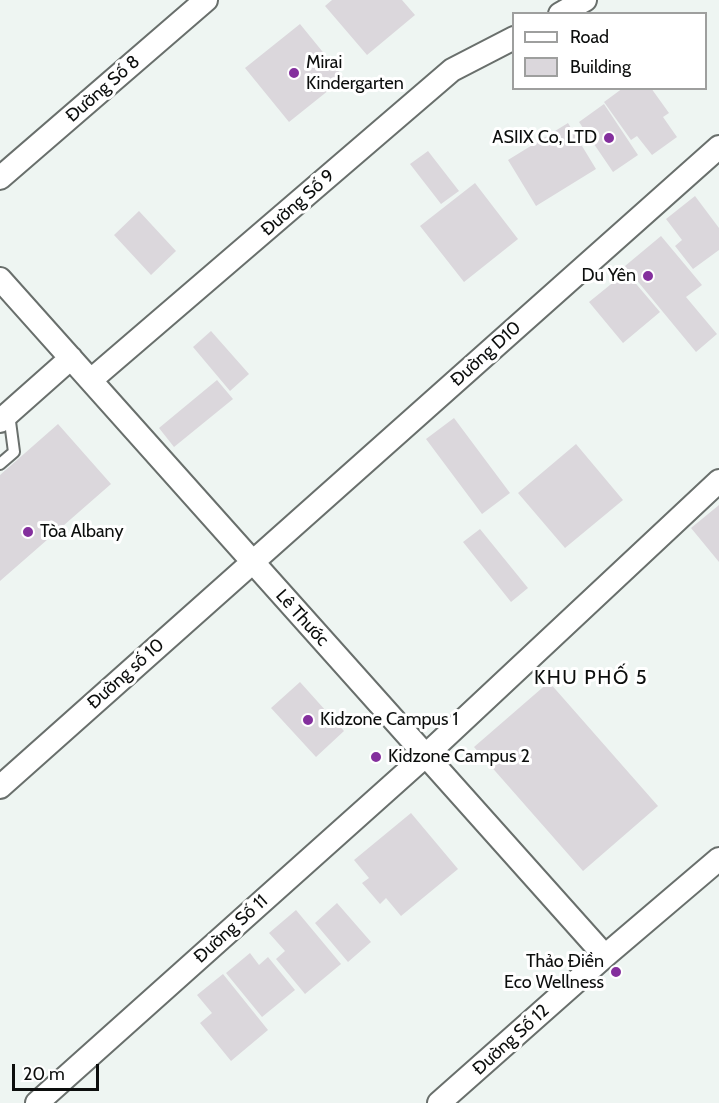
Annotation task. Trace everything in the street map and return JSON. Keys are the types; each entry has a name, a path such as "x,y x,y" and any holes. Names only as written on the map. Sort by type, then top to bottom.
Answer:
{"street":[{"name":"Đường Số 8","path":"0,178 206,0"},
{"path":"564,12 585,0"},
{"name":"Đường Số 9","path":"91,380 452,70 512,39"},
{"name":"Đường D10","path":"253,562 719,147"},
{"name":"Lê Thước","path":"0,279 605,957"},
{"path":"4,417 71,358"},
{"name":"Đường Số 11","path":"37,1103 425,756 719,481"},
{"name":"Đường số 10","path":"0,787 253,562"},
{"name":"Đường Số 12","path":"439,1103 719,859"}],"lane":[{"path":"0,464 14,452 4,417"}],"building":[{"path":"332,0 402,0 415,15 367,55 325,6"},
{"name":"Mirai Kindergarten","path":"300,24 344,78 289,122 245,68"},
{"path":"620,90 652,90 669,113 663,117 677,137 652,155 637,136 631,140 604,102"},
{"name":"ASIIX Co, LTD","path":"604,104 638,155 613,172 579,122"},
{"path":"568,123 596,169 536,206 508,160"},
{"path":"428,151 459,191 441,204 410,164"},
{"path":"475,183 518,239 464,282 420,226"},
{"path":"695,196 719,228 719,250 693,269 675,246 682,240 666,219"},
{"path":"139,211 176,251 151,275 114,235"},
{"path":"661,236 702,285 686,297 717,334 696,352 625,266"},
{"path":"626,272 660,312 623,343 589,302"},
{"path":"211,331 249,374 230,391 193,347"},
{"path":"217,380 233,399 174,447 159,428"},
{"path":"454,418 510,493 482,514 426,439"},
{"name":"Tòa Albany","path":"58,424 111,484 0,581 0,475"},
{"path":"576,444 623,500 565,548 518,493"},
{"path":"719,505 719,562 691,528"},
{"path":"480,529 528,588 511,602 463,542"},
{"name":"Kidzone Campus 1","path":"300,682 344,731 316,757 271,708"},
{"path":"549,682 658,806 583,871 474,747"},
{"path":"411,813 458,869 401,916 386,898 380,904 362,883 369,878 354,860"},
{"path":"337,903 371,942 348,962 315,923"},
{"path":"296,910 341,964 305,994 276,959 285,951 269,933"},
{"path":"250,953 259,965 268,957 295,990 262,1017 226,973"},
{"path":"223,974 268,1030 231,1061 200,1023 212,1013 197,995"}],"place":[{"name":"Mirai Kindergarten","path":"294,73"},
{"name":"ASIIX Co, LTD","path":"609,138"},
{"name":"Du Yên","path":"648,276"},
{"name":"Tòa Albany","path":"28,532"},
{"name":"Kidzone Campus 1","path":"308,720"},
{"name":"Kidzone Campus 2","path":"376,757"},
{"name":"Thảo Điền Eco Wellness","path":"616,972"}],"district":[{"name":"KHU PHỐ 5","path":"591,678"}]}
